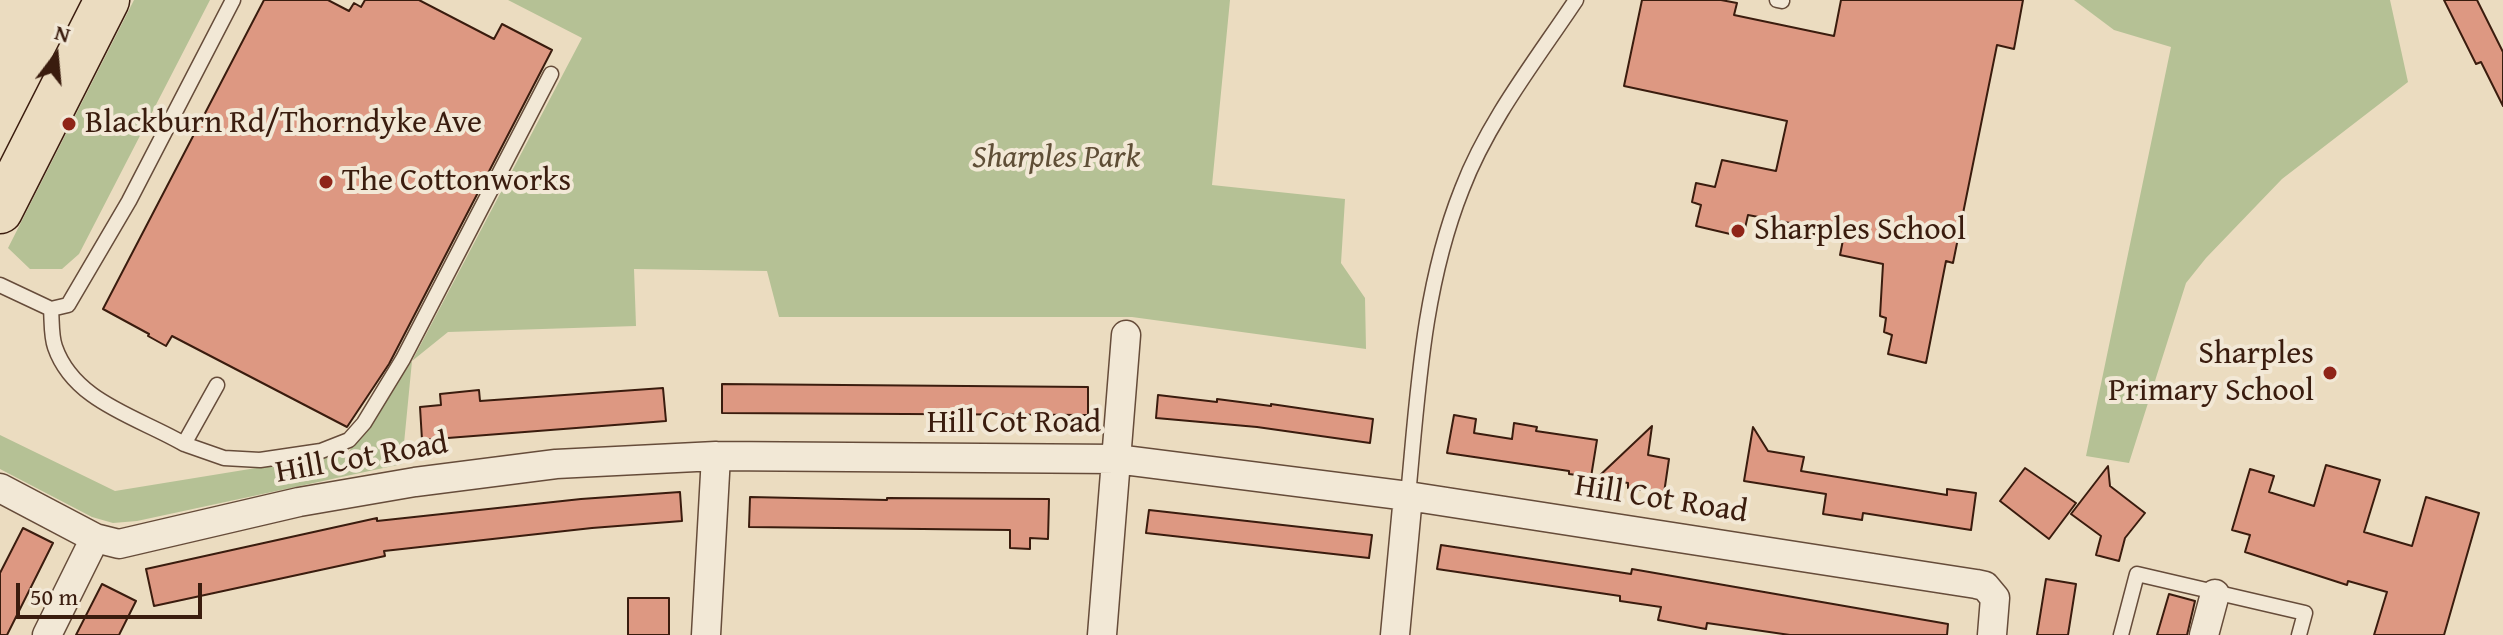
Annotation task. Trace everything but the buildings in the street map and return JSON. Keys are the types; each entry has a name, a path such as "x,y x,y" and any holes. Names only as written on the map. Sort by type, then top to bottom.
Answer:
{"highway":[{"path":"0,211 107,0"}],"street":[{"path":"1102,635 1126,335"},
{"name":"Hill Cot Road","path":"0,488 95,538 119,544 299,502 415,482 556,464 716,456 1116,459 1408,496 1976,584 1985,586 1995,598 1992,635"},
{"path":"706,635 716,456"},
{"path":"1395,635 1408,496"},
{"path":"47,635 95,538"},
{"path":"2204,635 2215,594"}],"lane":[{"path":"0,285 51,309 68,305 129,201 233,0"},
{"path":"1408,496 1428,303 1461,189 1508,103 1576,0"},
{"path":"51,309 54,345 64,366 90,396 184,444 224,458 260,460 321,451 349,440 364,423 403,359 551,74"},
{"path":"184,444 217,385"},
{"path":"2121,635 2137,574 2305,613 2299,635"}],"green space":[{"path":"134,0 210,0 79,254 62,269 30,269 8,248"},
{"name":"Sharples Park","path":"508,0 1230,0 1212,185 1345,199 1341,263 1365,298 1366,349 1132,317 779,317 767,271 634,269 636,326 448,332 412,361 582,38"},
{"path":"2074,0 2390,0 2408,82 2282,179 2186,283 2129,463 2086,456 2171,47 2114,30"},
{"path":"412,361 402,464 137,521 113,523 92,517 0,469 0,435 115,491 348,453"}],"place":[{"name":"Blackburn Rd/Thorndyke Ave","path":"69,124"},
{"name":"The Cottonworks","path":"326,182"},
{"name":"Sharples School","path":"1738,231"},
{"name":"Sharples Primary School","path":"2330,373"}]}
